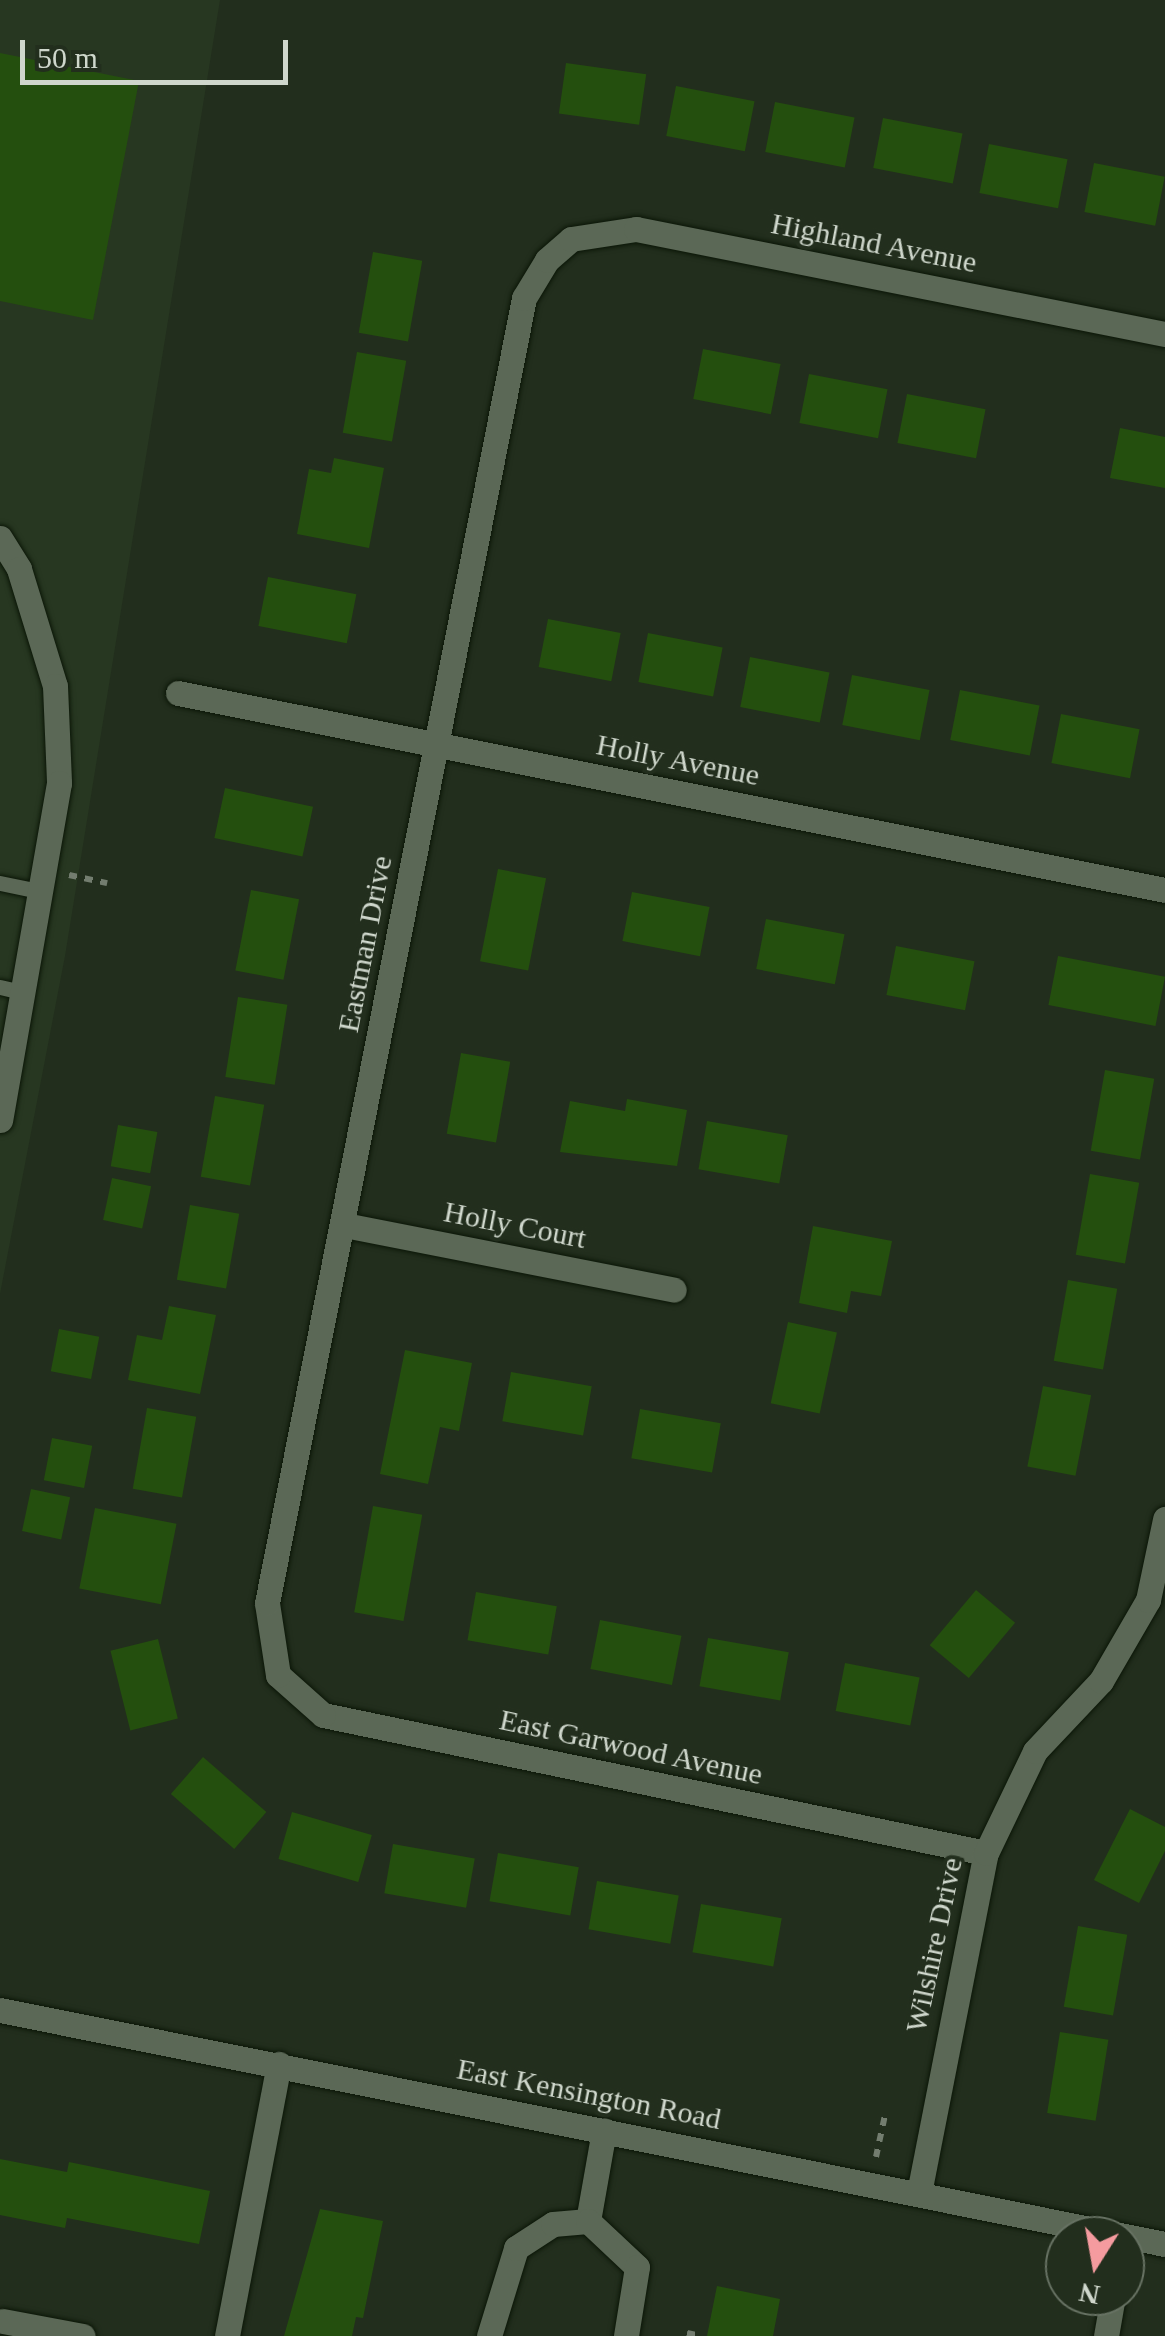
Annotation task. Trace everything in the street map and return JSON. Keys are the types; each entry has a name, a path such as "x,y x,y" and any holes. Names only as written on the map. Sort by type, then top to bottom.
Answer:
{"street":[{"name":"Highland Avenue","path":"571,239 636,229 1165,334"},
{"name":"Eastman Drive","path":"278,1675 266,1603 344,1224 524,298 571,239"},
{"path":"0,538 20,569 56,686 59,783 44,892 12,990 0,1120"},
{"name":"Holly Avenue","path":"178,693 1165,890"},
{"name":"Holly Court","path":"344,1224 674,1290"},
{"name":"Wilshire Drive","path":"919,2193 986,1853 1034,1751 1100,1682 1157,1601 1165,1519"},
{"name":"East Garwood Avenue","path":"278,1675 305,1704 346,1722 986,1853"},
{"name":"East Kensington Road","path":"0,2010 1045,2219"},
{"path":"227,2336 279,2064"},
{"path":"588,2221 604,2130"},
{"path":"490,2336 516,2248 553,2224 588,2221 637,2267 626,2336"},
{"path":"4,2321 83,2336"}],"lane":[{"path":"0,883 44,892"}],"path":[{"path":"870,2184 885,2114"},
{"path":"687,2333 701,2336"}],"shaded area":[{"path":"0,0 220,0 65,956 0,1294"}],"building":[{"path":"0,53 139,81 93,320 0,301"},
{"path":"566,63 646,74 639,125 559,114"},
{"path":"676,86 755,101 745,151 666,136"},
{"path":"775,102 855,117 845,168 765,152"},
{"path":"883,118 963,133 953,184 873,168"},
{"path":"989,144 1068,159 1058,208 979,193"},
{"path":"1094,163 1165,177 1155,226 1084,212"},
{"path":"373,252 422,261 408,341 359,333"},
{"path":"703,349 781,364 771,414 693,399"},
{"path":"357,352 406,361 392,441 343,433"},
{"path":"809,374 888,389 878,438 799,423"},
{"path":"907,394 986,409 976,458 897,443"},
{"path":"1120,428 1165,437 1165,488 1110,478"},
{"path":"334,458 384,468 369,548 297,534 309,469 331,473"},
{"path":"268,577 356,594 347,643 258,626"},
{"path":"548,619 621,633 611,681 539,667"},
{"path":"648,633 723,648 713,697 638,682"},
{"path":"750,657 830,672 820,723 740,707"},
{"path":"852,675 930,690 920,740 842,725"},
{"path":"960,690 1040,705 1030,756 950,740"},
{"path":"1061,714 1140,729 1130,778 1051,763"},
{"path":"225,788 313,807 302,857 214,838"},
{"path":"498,869 546,878 528,971 480,961"},
{"path":"251,890 299,899 283,980 235,970"},
{"path":"632,892 710,907 700,956 622,941"},
{"path":"766,919 845,934 835,984 756,969"},
{"path":"896,946 975,961 965,1010 886,995"},
{"path":"1058,956 1165,977 1155,1026 1048,1005"},
{"path":"238,997 287,1005 275,1085 225,1077"},
{"path":"461,1053 510,1062 496,1142 447,1134"},
{"path":"1105,1070 1154,1079 1140,1159 1091,1151"},
{"path":"215,1096 264,1105 250,1185 201,1177"},
{"path":"627,1099 687,1110 677,1166 560,1152 570,1101 625,1111"},
{"path":"707,1121 788,1135 779,1183 698,1169"},
{"path":"118,1125 157,1132 150,1173 111,1166"},
{"path":"1090,1174 1139,1183 1125,1263 1076,1255"},
{"path":"112,1178 151,1186 142,1228 103,1220"},
{"path":"190,1205 239,1214 226,1289 177,1280"},
{"path":"813,1226 892,1241 881,1296 851,1291 847,1313 799,1303"},
{"path":"1068,1280 1117,1289 1103,1369 1054,1361"},
{"path":"169,1306 216,1315 200,1394 128,1380 137,1335 162,1340"},
{"path":"788,1322 837,1332 820,1414 771,1403"},
{"path":"59,1329 99,1337 91,1379 51,1371"},
{"path":"405,1350 472,1363 459,1431 440,1427 428,1484 380,1474"},
{"path":"511,1372 592,1386 583,1435 502,1421"},
{"path":"1043,1386 1091,1395 1075,1476 1027,1466"},
{"path":"147,1408 196,1417 182,1497 133,1489"},
{"path":"640,1409 721,1423 712,1472 631,1458"},
{"path":"52,1438 92,1446 84,1488 44,1480"},
{"path":"31,1489 70,1497 61,1539 22,1531"},
{"path":"373,1506 422,1515 403,1621 354,1612"},
{"path":"95,1508 176,1524 161,1604 79,1588"},
{"path":"976,1590 1015,1623 969,1678 930,1645"},
{"path":"476,1592 557,1606 548,1654 467,1640"},
{"path":"600,1620 681,1636 672,1685 590,1669"},
{"path":"708,1638 789,1652 780,1700 699,1686"},
{"path":"158,1639 178,1719 130,1730 110,1651"},
{"path":"845,1663 920,1678 910,1726 836,1711"},
{"path":"203,1757 266,1812 234,1849 171,1794"},
{"path":"1130,1809 1165,1827 1165,1851 1139,1903 1094,1880"},
{"path":"292,1812 372,1835 358,1882 278,1859"},
{"path":"393,1844 475,1858 466,1908 384,1893"},
{"path":"498,1853 579,1867 570,1915 489,1901"},
{"path":"597,1881 679,1895 670,1944 588,1929"},
{"path":"701,1904 782,1918 773,1966 692,1952"},
{"path":"1078,1926 1127,1935 1113,2015 1064,2007"},
{"path":"1060,2032 1108,2040 1096,2121 1047,2113"},
{"path":"0,2159 67,2172 69,2162 210,2191 199,2244 67,2218 65,2228 0,2215"},
{"path":"320,2209 383,2221 363,2318 356,2317 352,2336 284,2336"},
{"path":"717,2286 780,2299 773,2336 707,2336"}]}
